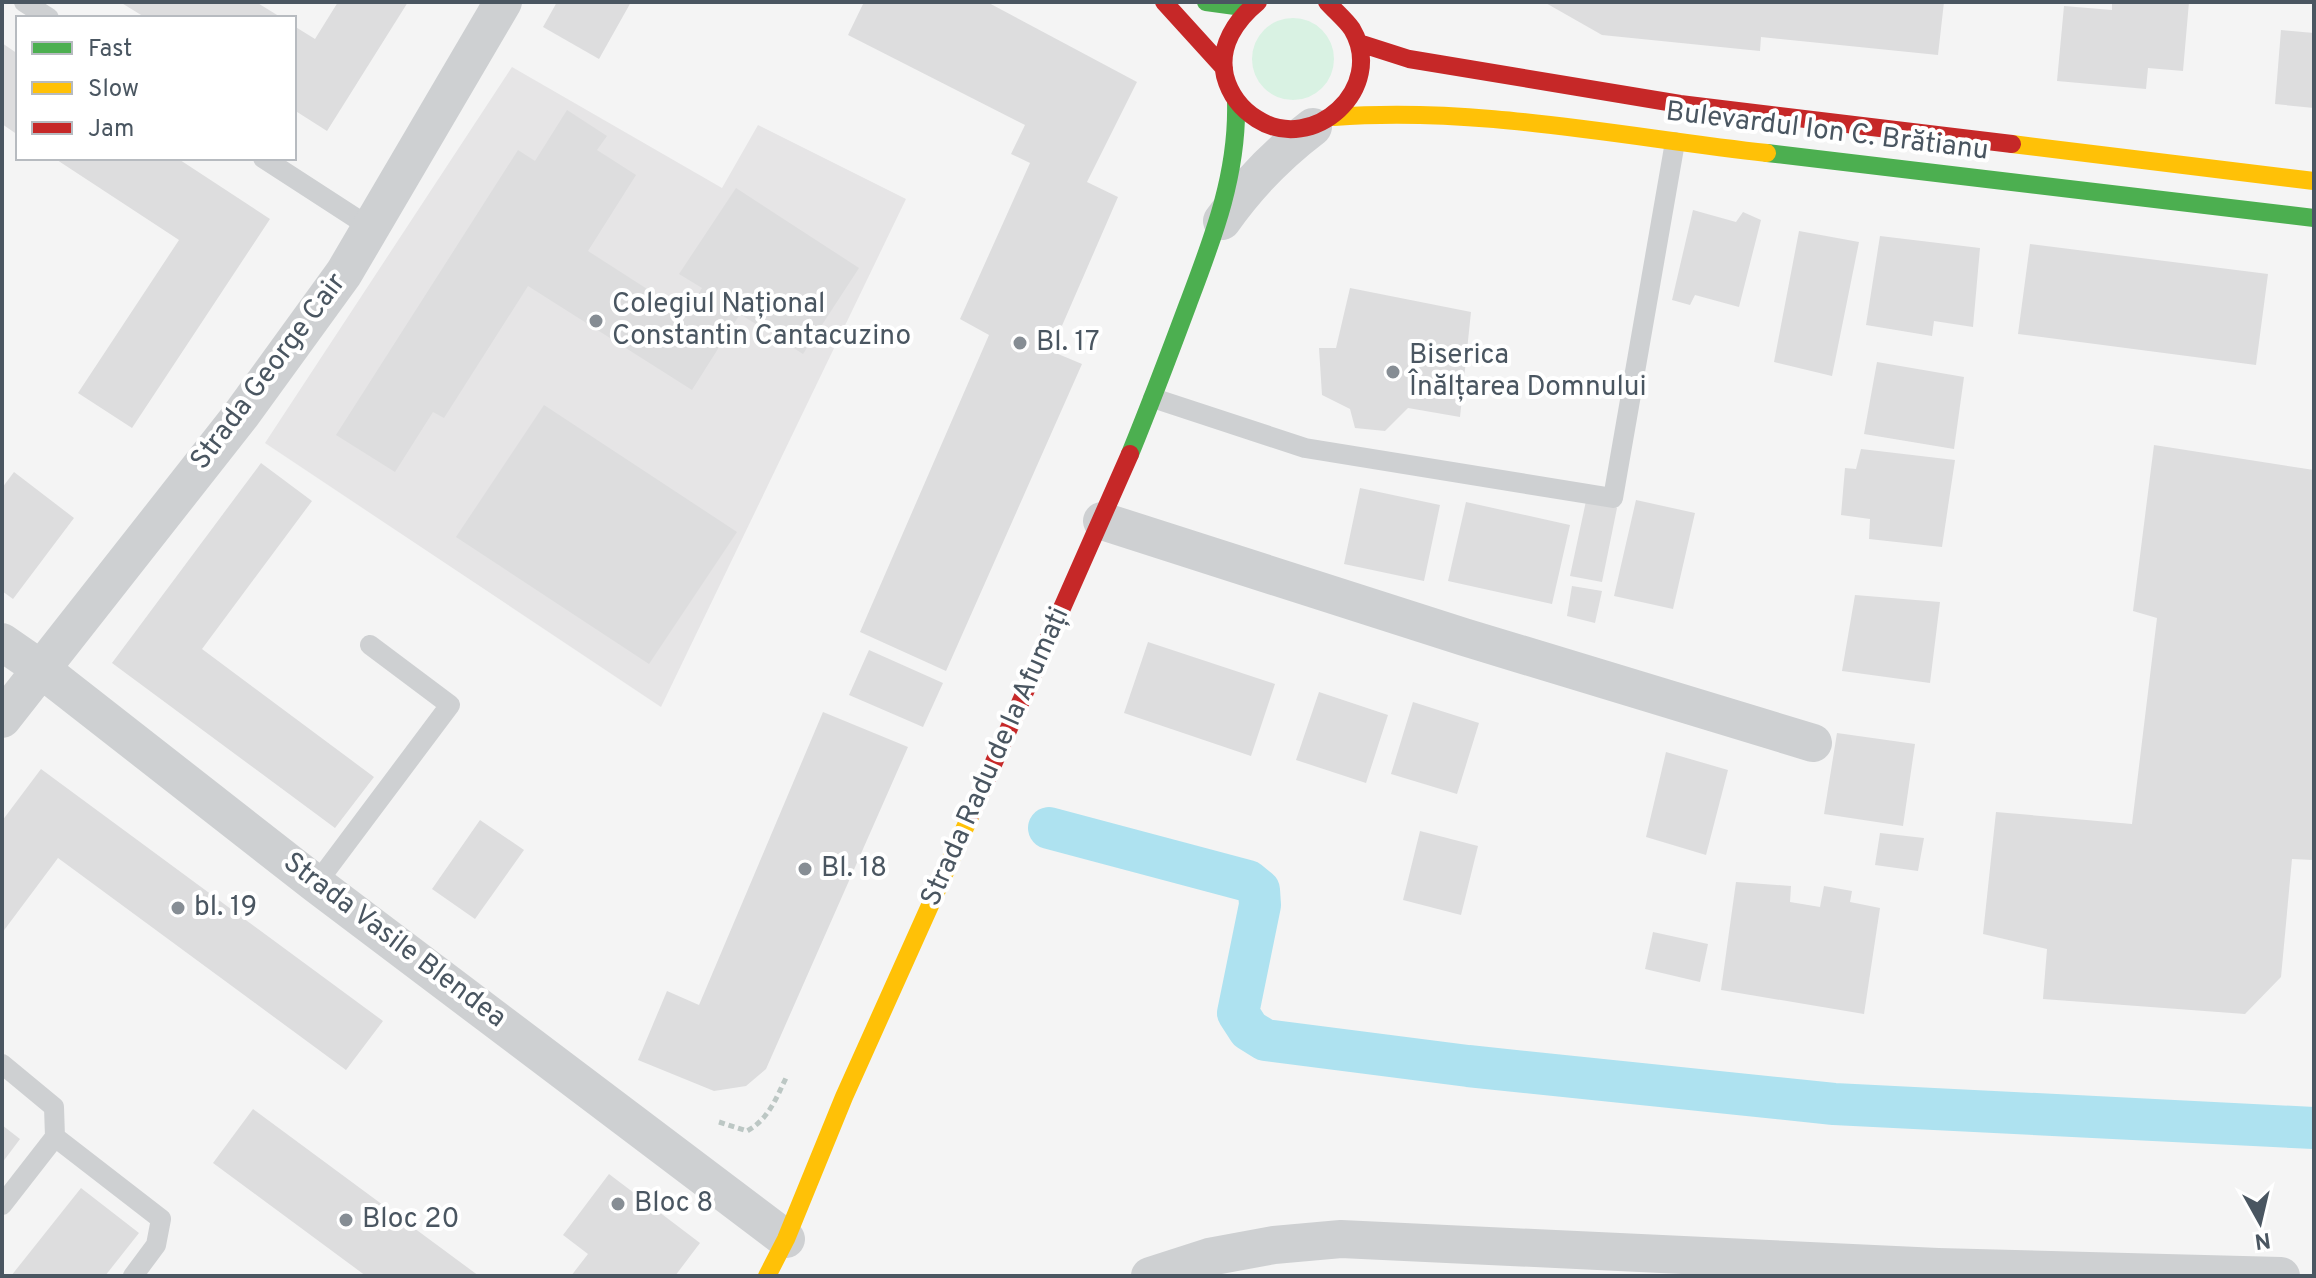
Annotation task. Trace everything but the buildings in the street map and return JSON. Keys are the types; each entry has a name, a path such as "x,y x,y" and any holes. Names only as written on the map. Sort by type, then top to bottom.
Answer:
{"main road":[{"path":"1164,2 1224,68"},
{"path":"1206,2 1254,5"},
{"path":"1324,122 1348,102 1358,84 1361,64 1352,25 1327,2"},
{"path":"1236,102 1224,68 1225,45 1234,24 1254,5"},
{"name":"Bulevardul Ion C. Brătianu","path":"1352,25 1409,59 1680,104 2314,181"},
{"name":"Bulevardul Ion C. Brătianu","path":"1236,102 1252,117 1270,127 1292,130 1377,112 1437,113 2314,218"},
{"name":"Strada Radu de la Afumați","path":"767,1276 1102,521 1153,398 1214,234 1232,172 1237,132 1236,102"}],"street":[{"name":"Strada George Cair","path":"2,719 241,415 344,273 503,2"},
{"name":"Strada Radu de la Afumați","path":"1214,234 1245,188 1286,148 1324,122"},
{"path":"1102,521 1464,637 1813,743"},
{"name":"Strada Vasile Blendea","path":"2,642 786,1239"},
{"path":"1150,1276 1209,1257 1274,1245 1341,1239 1941,1271 2281,1276"}],"lane":[{"path":"24,2 46,16"},
{"path":"1153,398 1305,448 1613,498 1675,142"},
{"path":"266,160 371,228"},
{"path":"316,884 450,705 370,645"},
{"path":"2,1064 54,1107 55,1137 2,1205"},
{"path":"55,1137 161,1219 156,1245 133,1276"}],"path":[{"path":"719,1122 747,1131 760,1124 770,1112 787,1076"}],"shaded area":[{"name":"Colegiul Național Constantin Cantacuzino","path":"512,67 722,188 758,125 906,199 661,707 265,443"}],"green space":[{"path":"1293,18 1309,22 1322,30 1330,43 1334,59 1330,75 1322,88 1309,96 1293,100 1277,96 1264,88 1256,75 1252,59 1256,43 1264,30 1277,22"}],"waterway":[{"path":"1049,828 1248,881 1259,890 1260,905 1238,1013 1249,1030 1265,1040 1468,1066 1834,1104 2314,1128"}],"traffic: fast":[{"path":"1206,2 1250,8"},
{"path":"1130,454 1215,230 1233,155 1236,102"},
{"path":"1767,153 2314,218"}],"traffic: slow":[{"path":"1334,117 1388,115 1497,119 1767,153"},
{"path":"2012,144 2314,181"},
{"path":"767,1276 786,1239 844,1097 972,812"}],"traffic: jam":[{"path":"1164,2 1224,68"},
{"path":"1258,2 1231,34 1224,54 1225,76 1237,101 1246,111 1279,128 1300,128 1321,122 1339,110 1352,93 1360,73 1360,51 1352,29 1327,2"},
{"path":"1359,43 1409,59 1680,104 2012,144"},
{"path":"972,812 1130,454"}],"place":[{"name":"Colegiul Național Constantin Cantacuzino","path":"596,321"},
{"name":"Bl. 17","path":"1020,343"},
{"name":"Biserica Înălțarea Domnului","path":"1393,372"},
{"name":"Bl. 18","path":"805,869"},
{"name":"bl. 19","path":"178,908"},
{"name":"Bloc 8","path":"618,1204"},
{"name":"Bloc 20","path":"346,1220"}]}
